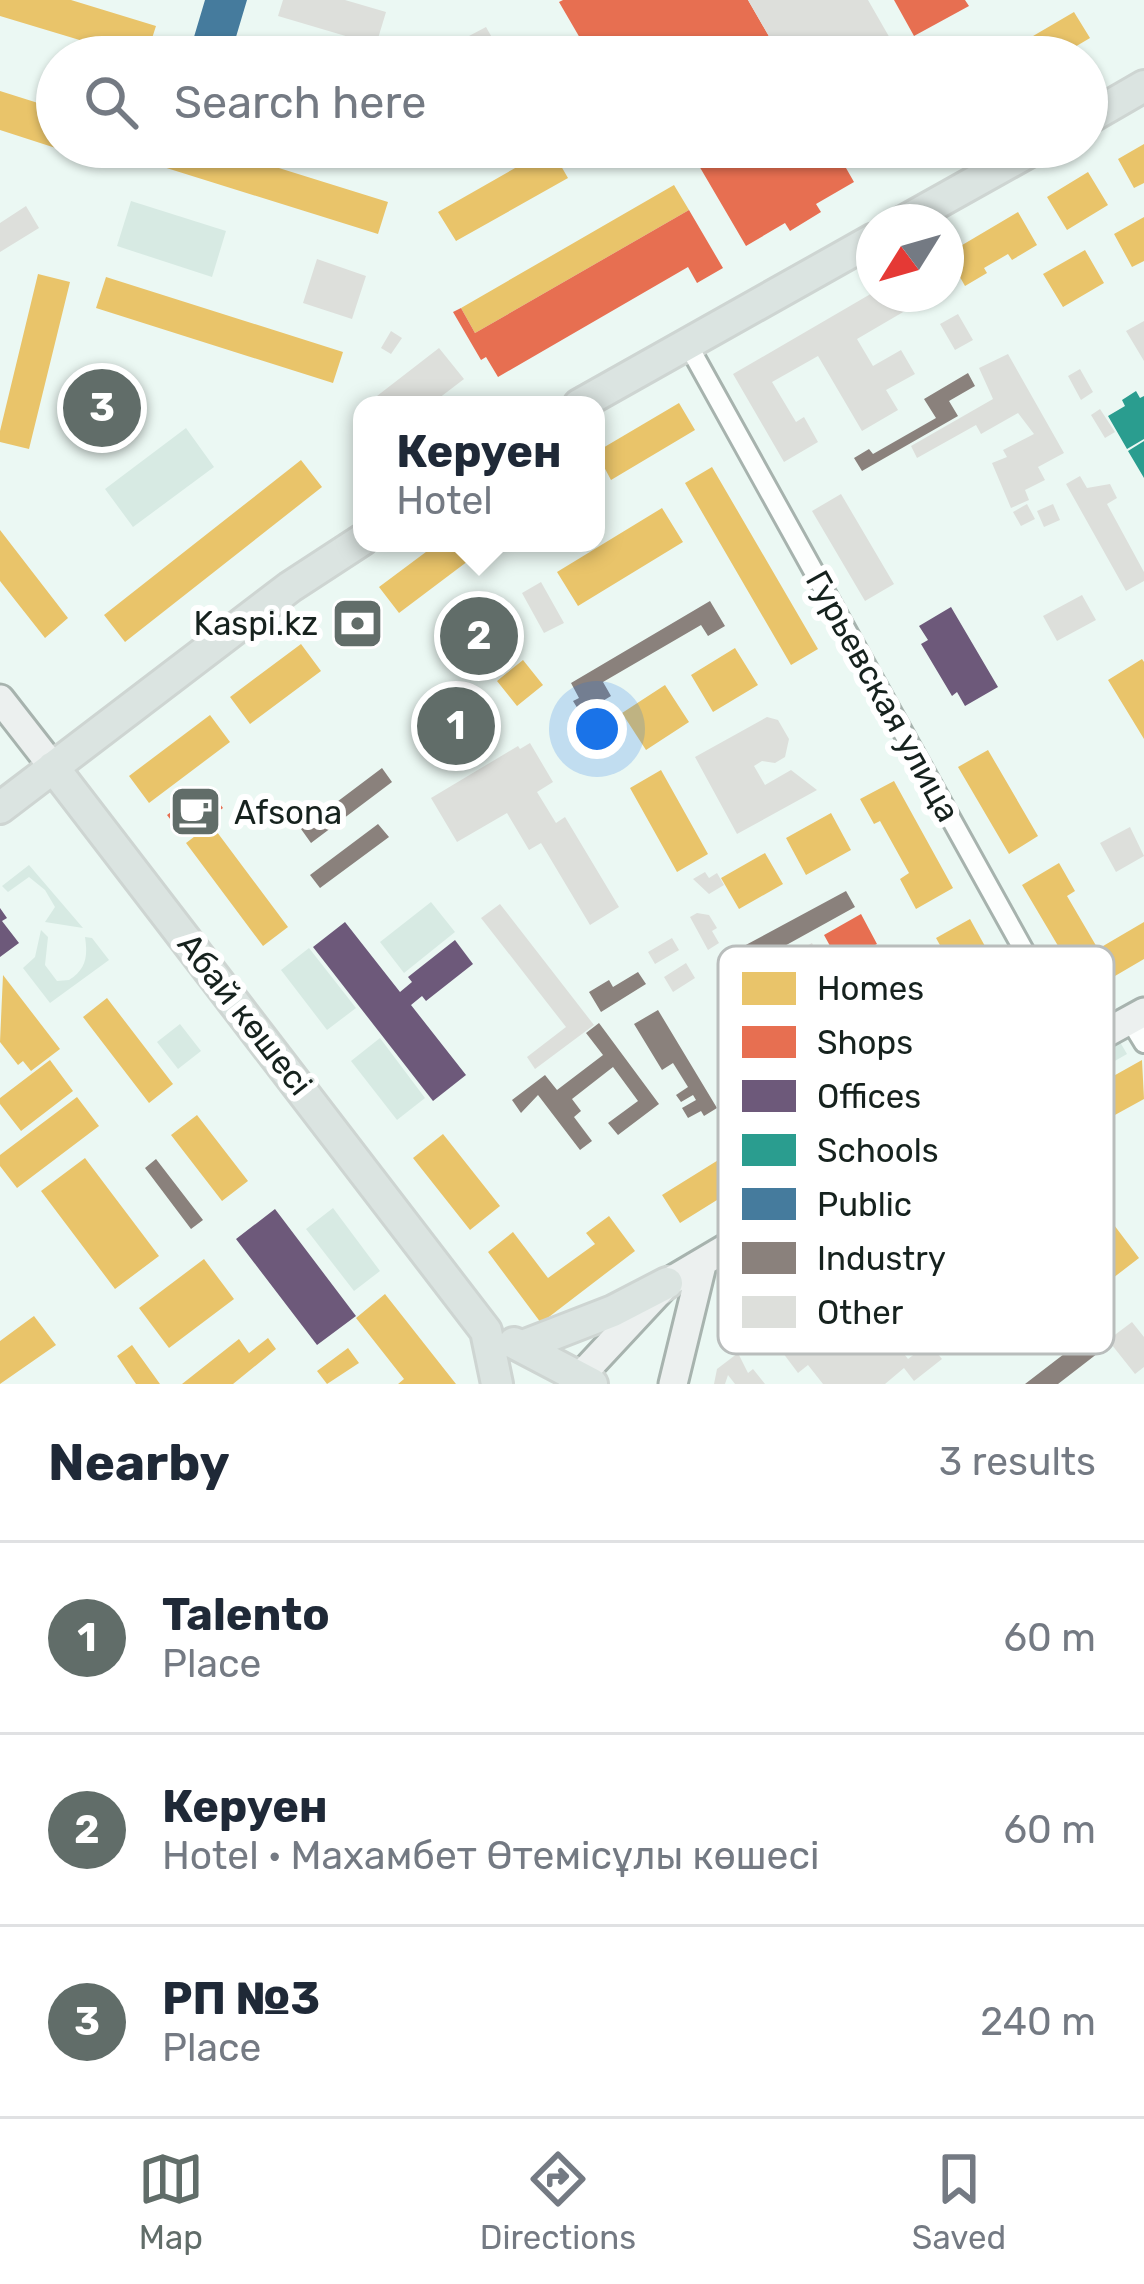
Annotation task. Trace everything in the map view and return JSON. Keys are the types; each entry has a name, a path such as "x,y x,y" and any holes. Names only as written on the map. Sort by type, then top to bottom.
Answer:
{"main road":[{"path":"1108,106 1144,86"},
{"path":"935,204 999,168"},
{"path":"595,396 856,249"},
{"path":"0,808 290,587 353,546"},
{"name":"Абай көшесі","path":"53,767 486,1331"},
{"path":"523,1346 613,1311 667,1282"},
{"path":"486,1331 523,1346 582,1382"},
{"path":"486,1331 497,1384"}],"street":[{"name":"Гурьевская улица","path":"687,344 1021,946"},
{"name":"Абай көшесі","path":"0,699 53,767"},
{"path":"582,1382 667,1282 718,1255"},
{"path":"673,1384 702,1265"}],"shaded area":[{"path":"131,201 226,231 212,277 117,246"},
{"path":"186,428 214,467 133,527 105,489"},
{"path":"29,865 83,928 45,922 55,907 29,877 8,892 2,886"},
{"path":"431,902 455,932 404,973 380,942"},
{"path":"41,930 48,937 45,965 57,981 69,980 82,967 85,937 92,938 109,960 50,1003 23,968 35,957"},
{"path":"309,948 356,1008 327,1030 281,970"},
{"path":"180,1024 201,1051 178,1069 157,1042"},
{"path":"380,1038 425,1098 397,1120 351,1061"},
{"path":"1120,1042 1127,1054 1114,1061 1114,1045"},
{"path":"333,1208 380,1271 354,1291 306,1229"}],"building: Homes":[{"path":"0,0 71,0 156,26 153,36 66,36 0,16"},
{"path":"1074,12 1089,36 1033,36"},
{"path":"0,91 36,102 36,142 0,130"},
{"path":"1144,144 1144,183 1134,188 1118,159"},
{"path":"167,168 279,168 388,202 378,234"},
{"path":"515,168 562,168 568,178 456,241 438,212"},
{"path":"1088,172 1108,205 1067,230 1047,197"},
{"path":"674,185 689,210 475,333 461,308"},
{"path":"1018,212 1037,245 1012,260 1008,254 965,286 964,244"},
{"path":"1144,217 1144,261 1132,267 1114,234"},
{"path":"1085,250 1104,283 1063,307 1043,274"},
{"path":"38,274 70,282 29,449 0,442 0,431"},
{"path":"106,277 343,352 333,383 96,308"},
{"path":"679,403 695,430 611,480 605,469 605,447"},
{"path":"301,460 322,487 125,642 104,615"},
{"path":"712,467 818,649 791,665 685,483"},
{"path":"662,508 683,542 578,606 557,572 590,552 605,552 605,543"},
{"path":"0,530 68,618 45,638 0,581"},
{"path":"426,552 462,552 468,561 399,613 379,587"},
{"path":"480,609 504,643 477,662 454,628"},
{"path":"301,644 321,671 250,724 230,697"},
{"path":"735,648 758,685 713,712 691,675"},
{"path":"523,660 543,685 517,706 497,681"},
{"path":"1144,662 1144,739 1108,680"},
{"path":"665,685 689,722 646,750 622,713"},
{"path":"210,715 230,742 149,803 129,776"},
{"path":"988,750 1038,836 1009,854 958,767"},
{"path":"661,770 708,854 677,872 630,788"},
{"path":"894,781 953,888 916,909 900,879 909,873 880,821 874,824 860,799"},
{"path":"831,813 851,850 806,875 786,838"},
{"path":"211,824 288,927 263,946 186,843"},
{"path":"765,853 783,884 739,909 721,878"},
{"path":"1059,863 1075,891 1067,896 1096,946 1058,946 1022,885"},
{"path":"970,919 985,946 940,946 936,938"},
{"path":"1144,922 1144,959 1114,977 1114,946 1103,946"},
{"path":"3,975 60,1049 31,1071 23,1061 18,1065 0,1042"},
{"path":"107,998 173,1084 149,1103 83,1017"},
{"path":"50,1060 73,1091 21,1131 0,1098"},
{"path":"1142,1060 1144,1099 1114,1116 1114,1076"},
{"path":"77,1097 99,1126 17,1188 0,1166 0,1155"},
{"path":"197,1115 248,1181 222,1201 171,1135"},
{"path":"443,1134 500,1206 470,1230 413,1158"},
{"path":"85,1158 159,1256 115,1289 41,1191"},
{"path":"718,1160 718,1199 680,1223 662,1195"},
{"path":"609,1216 635,1251 541,1323 488,1252 513,1232 548,1278 595,1244 586,1233"},
{"path":"1114,1225 1139,1258 1114,1277"},
{"path":"204,1259 234,1299 169,1348 139,1308"},
{"path":"385,1294 456,1384 398,1384 404,1379 356,1318"},
{"path":"34,1316 56,1345 0,1384 0,1341"},
{"path":"268,1338 276,1349 233,1384 182,1384 239,1339 249,1353"},
{"path":"132,1345 160,1384 136,1384 117,1356"},
{"path":"348,1348 359,1363 327,1384 317,1371"}],"building: Shops":[{"path":"748,0 769,36 579,36 559,2"},
{"path":"894,0 965,0 969,6 914,36"},
{"path":"700,168 846,168 854,182 816,204 821,212 790,231 785,223 746,246"},
{"path":"689,210 723,268 697,283 688,267 498,377 486,357 481,360 453,312 461,308 475,333"},
{"name":"Kaspi.kz","path":"363,603 378,622 351,643 336,624"},
{"name":"Afsona","path":"206,786 223,808 184,837 167,815"},
{"path":"861,914 877,944 830,946 824,935"}],"building: Offices":[{"path":"951,607 998,687 965,706 957,692 952,696 921,644 928,640 919,626"},
{"path":"0,908 7,918 2,921 19,943 0,957"},
{"path":"345,922 400,992 412,982 408,977 455,940 473,964 426,1001 422,996 411,1005 466,1075 433,1101 313,947"},
{"path":"275,1209 356,1316 317,1345 236,1239"}],"building: Schools":[{"path":"1136,391 1140,398 1144,396 1144,439 1127,449 1108,416 1125,406 1122,400"},
{"path":"1144,441 1144,478 1128,451"},
{"path":"458,701 480,729 453,751 431,722"}],"building: Public":[{"path":"205,0 247,0 236,36 194,36"}],"building: Industry":[{"path":"968,373 975,386 949,401 958,416 862,471 854,458 869,449 873,454 936,418 924,399"},
{"path":"90,379 126,428 114,437 77,388"},
{"path":"710,601 725,626 708,636 701,625 603,682 611,696 581,714 573,701 579,698 571,683"},
{"path":"382,768 392,782 311,843 301,829"},
{"path":"378,824 389,837 320,888 310,875"},
{"path":"846,891 855,907 785,946 744,946"},
{"path":"638,972 646,984 601,1012 589,992 609,980 613,987"},
{"path":"658,1010 717,1108 704,1116 701,1111 688,1118 682,1108 696,1100 693,1095 681,1102 676,1095 688,1087 673,1063 662,1070 634,1024"},
{"path":"599,1023 659,1104 618,1135 608,1123 638,1101 613,1067 572,1099 581,1111 574,1117 592,1141 580,1150 538,1095 521,1113 512,1100 545,1075 557,1090 603,1055 586,1033"},
{"path":"156,1159 203,1220 191,1229 145,1168"},
{"path":"1064,1354 1097,1354 1058,1384 1025,1384"}],"building: Other":[{"path":"283,0 345,0 386,12 379,36 346,36 278,16"},
{"path":"748,0 868,0 889,36 769,36"},
{"path":"486,27 491,36 469,36"},
{"path":"26,206 39,228 0,252 0,223"},
{"path":"317,259 366,276 352,319 303,303"},
{"path":"856,302 856,312 903,312 857,339 873,366 901,350 915,374 886,390 898,410 862,431 818,356 772,382 796,422 804,417 818,442 784,462 733,374"},
{"path":"958,314 973,340 955,350 940,324"},
{"path":"1144,321 1144,361 1126,331"},
{"path":"391,331 402,338 391,354 381,348"},
{"path":"439,348 464,379 442,396 377,396"},
{"path":"1008,354 1064,453 1038,467 1045,480 1025,490 1029,500 1011,508 992,463 1007,457 1003,450 1034,434 1018,413 981,434 976,425 917,458 911,446 993,399 979,368"},
{"path":"1080,369 1093,392 1081,400 1068,376"},
{"path":"1100,409 1115,432 1105,438 1091,415"},
{"path":"1080,476 1087,488 1110,484 1117,498 1107,504 1144,572 1144,581 1126,591 1066,484"},
{"path":"841,494 894,584 865,601 812,511"},
{"path":"1027,504 1035,519 1021,526 1013,512"},
{"path":"1053,504 1060,520 1044,527 1037,511"},
{"path":"541,582 564,623 544,633 522,593"},
{"path":"1082,595 1096,620 1057,641 1043,616"},
{"path":"767,717 778,720 789,739 785,757 754,766 765,785 791,770 817,790 737,834 695,757"},
{"path":"530,743 553,782 537,792 556,823 565,817 619,907 590,925 541,843 529,850 507,813 457,842 431,798"},
{"path":"1130,827 1144,856 1116,872 1100,843"},
{"path":"705,872 709,878 717,873 724,885 709,894 693,879"},
{"path":"500,904 594,1025 535,1069 527,1057 566,1027 481,918"},
{"path":"709,915 717,928 712,931 719,943 708,950 690,917"},
{"path":"672,938 679,950 655,964 648,952"},
{"path":"686,963 695,978 673,992 664,977"},
{"path":"1132,1322 1144,1337 1144,1367 1135,1374 1114,1348 1114,1336"},
{"path":"738,1354 748,1373 753,1369 765,1384 735,1384 728,1375 725,1384 714,1384 717,1369"},
{"path":"784,1354 904,1354 908,1359 915,1354 938,1354 942,1359 914,1381 904,1368 885,1384 823,1384 808,1365 798,1373"}],"place":[{"name":"РП №3","path":"102,408"},
{"name":"Kaspi.kz","path":"357,623"},
{"name":"Керуен","path":"479,636"},
{"name":"Talento","path":"456,726"},
{"name":"Afsona","path":"195,812"}]}
